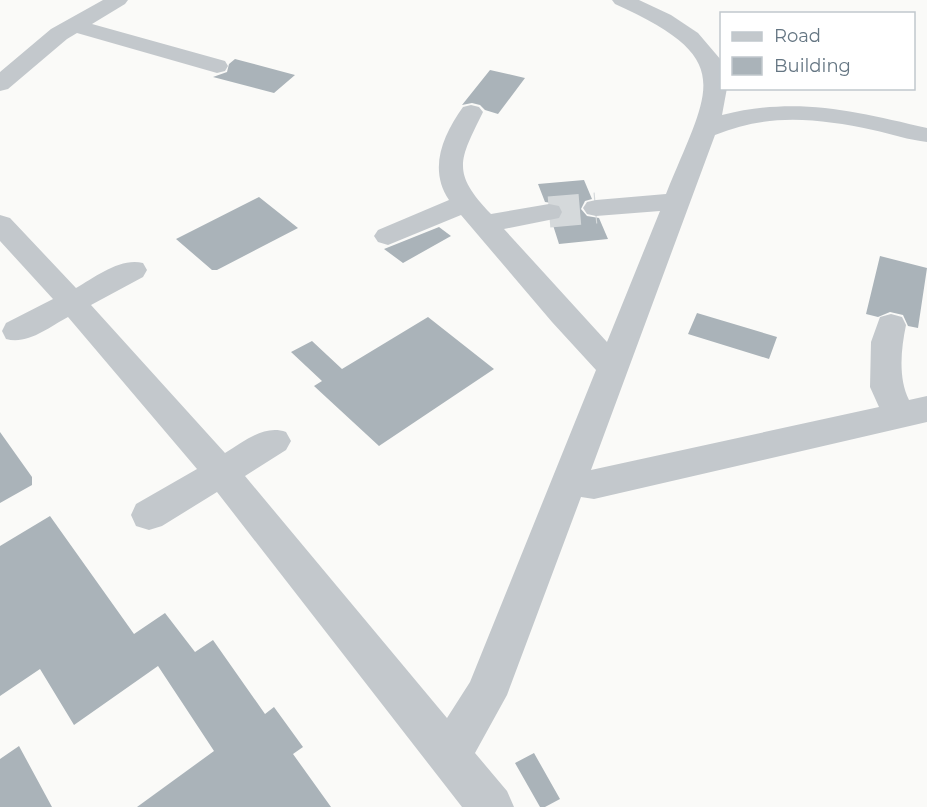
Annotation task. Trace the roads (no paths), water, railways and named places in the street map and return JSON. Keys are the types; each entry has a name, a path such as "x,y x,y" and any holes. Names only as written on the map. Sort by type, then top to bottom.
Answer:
{"street":[{"path":"0,84 29,57 73,25 118,0"},
{"path":"448,756 486,695 611,366 712,110 716,92 715,73 706,53 677,27 625,1"},
{"path":"73,25 217,66"},
{"path":"703,131 725,119 799,110 926,135"},
{"path":"471,112 451,156 451,172 463,204 485,224 568,323 611,366"},
{"path":"596,208 676,201"},
{"path":"388,236 463,204"},
{"path":"485,224 549,212"},
{"path":"0,224 72,302 221,472 491,807"},
{"path":"17,331 134,270"},
{"path":"891,325 887,342 886,387 914,412"},
{"path":"569,480 594,485 914,412"},
{"path":"149,515 274,441"}],"tunnel":[{"path":"549,212 596,208"}]}
